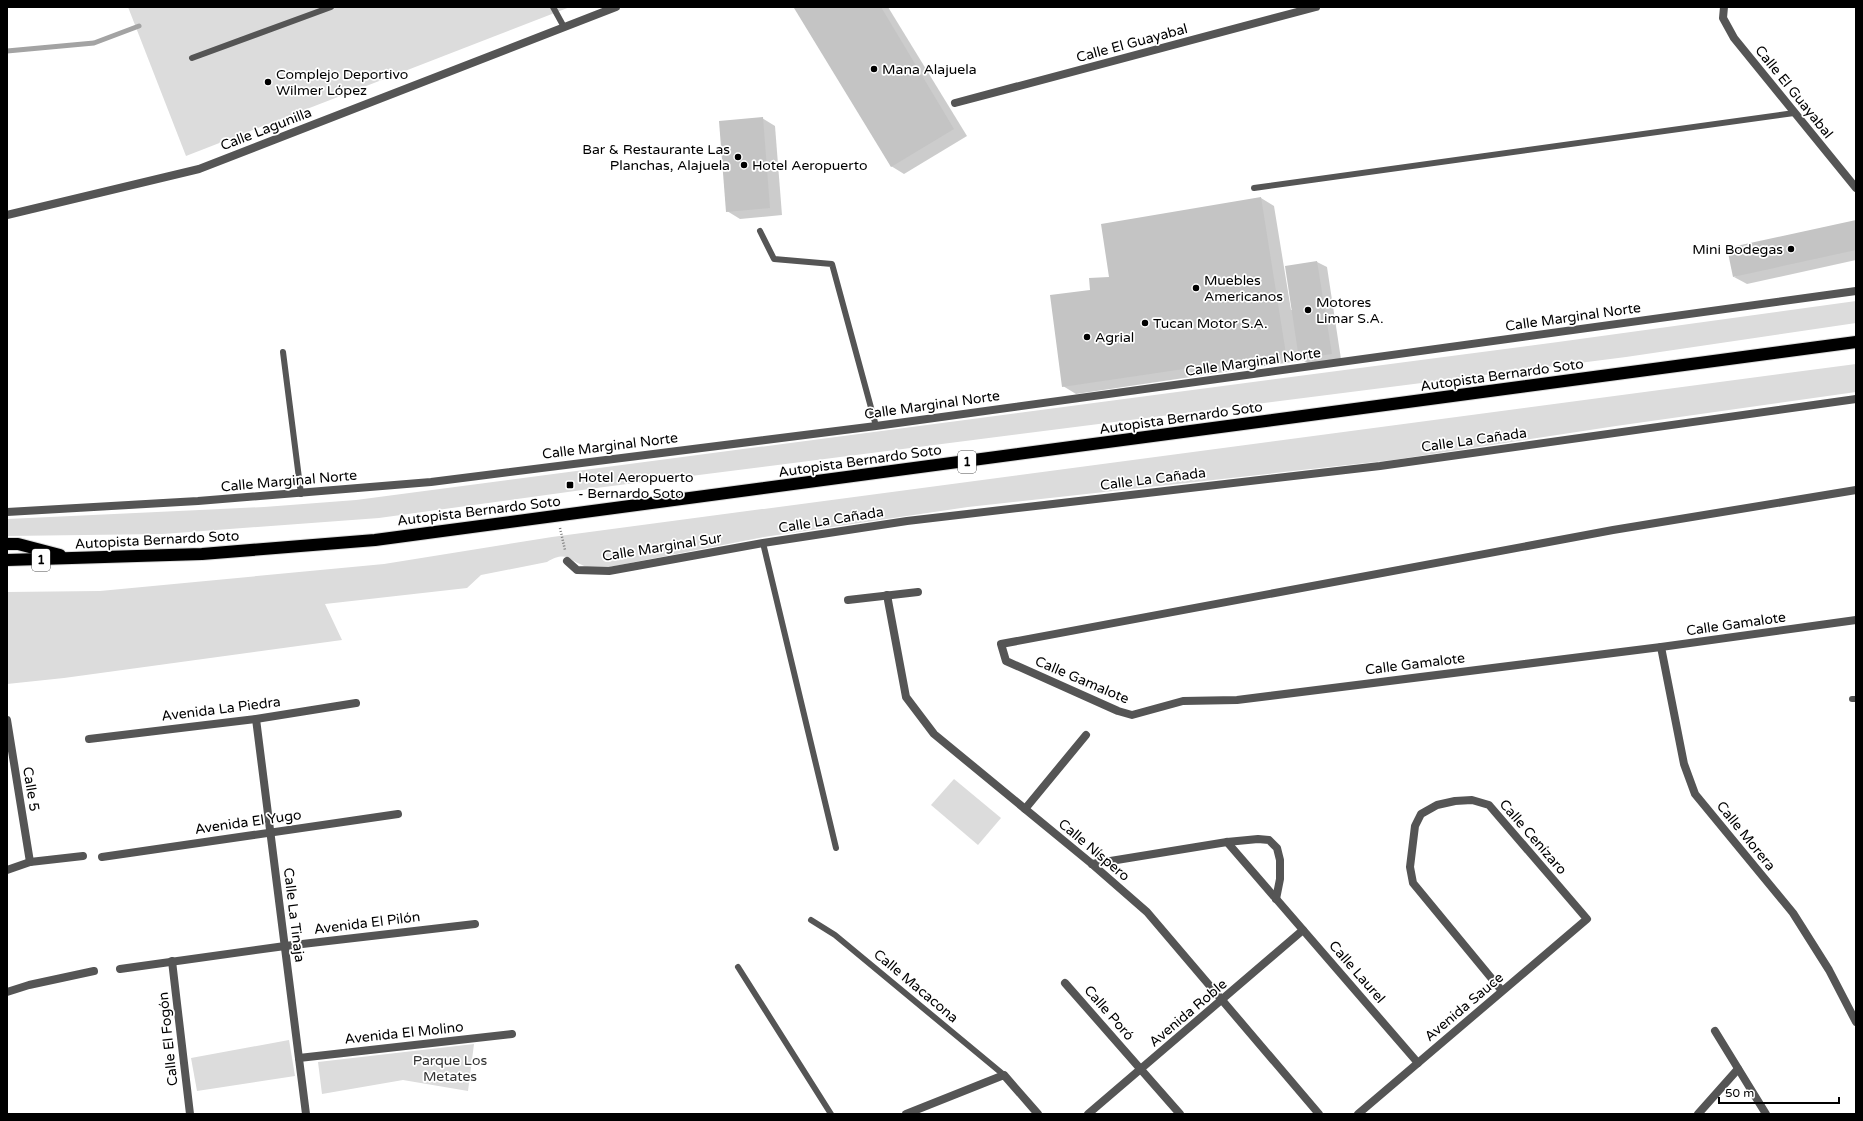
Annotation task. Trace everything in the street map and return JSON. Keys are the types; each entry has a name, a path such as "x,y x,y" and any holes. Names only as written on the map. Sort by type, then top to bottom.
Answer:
{"highway":[{"name":"Autopista Bernardo Soto","path":"7,560 202,554 375,540 1856,342"},
{"path":"7,544 18,544 75,559"}],"street":[{"name":"Calle Lagunilla","path":"7,215 199,169 616,7"},
{"name":"Calle El Guayabal","path":"955,103 1316,7"},
{"name":"Calle El Guayabal","path":"1724,7 1723,18 1734,38 1856,188"},
{"name":"Calle Marginal Norte","path":"7,512 301,494 431,482 876,426 1856,291"},
{"name":"Calle La Cañada","path":"763,543 907,521 1380,466 1856,399"},
{"name":"Calle Gamalote","path":"1856,490 1613,530 1001,644 1006,661 1118,711 1132,715 1183,700 1237,700 1661,647 1856,620"},
{"name":"Calle Marginal Sur","path":"567,561 577,570 609,572 763,543"},
{"path":"848,600 918,592"},
{"name":"Calle Níspero","path":"887,595 906,697 934,734 1092,864 1147,912 1319,1114"},
{"name":"Calle Morera","path":"1661,647 1684,764 1695,794 1792,913 1829,970 1856,1022"},
{"name":"Avenida La Piedra","path":"89,739 256,719 356,704"},
{"name":"Calle La Tinaja","path":"256,719 306,1114"},
{"name":"Calle 5","path":"7,720 30,862"},
{"path":"1025,809 1086,735"},
{"name":"Calle Cenízaro","path":"1502,991 1413,883 1410,867 1414,826 1421,814 1437,805 1455,801 1472,800 1489,805 1586,919"},
{"name":"Avenida El Yugo","path":"102,857 398,814"},
{"path":"1092,864 1227,842 1258,839 1269,840 1277,848 1280,860 1280,879 1276,898"},
{"name":"Calle Laurel","path":"1227,842 1418,1063"},
{"path":"7,870 30,862 83,856"},
{"name":"Avenida Sauce","path":"1358,1114 1586,919"},
{"name":"Avenida El Pilón","path":"120,969 285,946 475,924"},
{"name":"Avenida Roble","path":"1088,1114 1303,930"},
{"name":"Calle El Fogón","path":"172,961 190,1114"},
{"path":"7,992 29,985 94,971"},
{"name":"Calle Poró","path":"1066,983 1180,1114"},
{"path":"1715,1031 1766,1114"},
{"name":"Avenida El Molino","path":"299,1058 512,1034"},
{"path":"1698,1114 1738,1069"},
{"path":"906,1114 1004,1075 1038,1114"}],"lane":[{"path":"192,58 331,7"},
{"path":"553,7 564,27"},
{"path":"1254,188 1794,113"},
{"path":"760,231 774,259 832,264 876,426"},
{"path":"283,352 301,494"},
{"name":"Calle La Cañada","path":"763,543 836,848"},
{"name":"Calle Macacona","path":"811,920 836,935 1004,1075"},
{"path":"738,967 831,1114"}],"path":[{"path":"558,516 567,561"}],"green space":[{"name":"Complejo Deportivo Wilmer López","path":"128,7 570,7 186,156"},
{"path":"1856,301 1856,323 1626,357 604,487 379,518 163,534 7,536 7,519 264,507 356,500 1558,342"},
{"path":"1856,364 1856,392 1616,426 1393,460 968,507 764,537 604,568 588,567 564,557 554,558 547,562 481,575 467,588 325,604 342,640 64,678 7,684 7,592 100,591 384,564 552,537"},
{"path":"954,779 1001,818 978,845 931,805"},
{"path":"289,1040 295,1076 197,1091 191,1058"},
{"name":"Parque Los Metates","path":"474,1044 468,1091 403,1080 322,1094 318,1062"}],"building":[{"name":"Mana Alajuela","path":"881,7 954,129 891,167 794,8"},
{"name":"Hotel Aeropuerto","path":"763,117 770,208 726,212 719,121"},
{"path":"1261,197 1286,354 1062,387 1050,295 1090,290 1089,278 1109,277 1101,224"},
{"name":"Mini Bodegas","path":"1856,220 1856,250 1733,277 1727,248"},
{"name":"Motores Limar S.A.","path":"1317,261 1332,354 1299,359 1285,266"}],"waterway":[{"path":"7,51 94,43 139,26"}],"place":[{"name":"Mana Alajuela","path":"874,69"},
{"name":"Complejo Deportivo Wilmer López","path":"268,82"},
{"name":"Bar & Restaurante Las Planchas, Alajuela","path":"738,157"},
{"name":"Hotel Aeropuerto","path":"744,165"},
{"name":"Mini Bodegas","path":"1791,249"},
{"name":"Muebles Americanos","path":"1196,288"},
{"name":"Motores Limar S.A.","path":"1308,310"},
{"name":"Tucan Motor S.A.","path":"1145,323"},
{"name":"Agrial","path":"1087,337"},
{"name":"Hotel Aeropuerto - Bernardo Soto","path":"570,485"}]}
